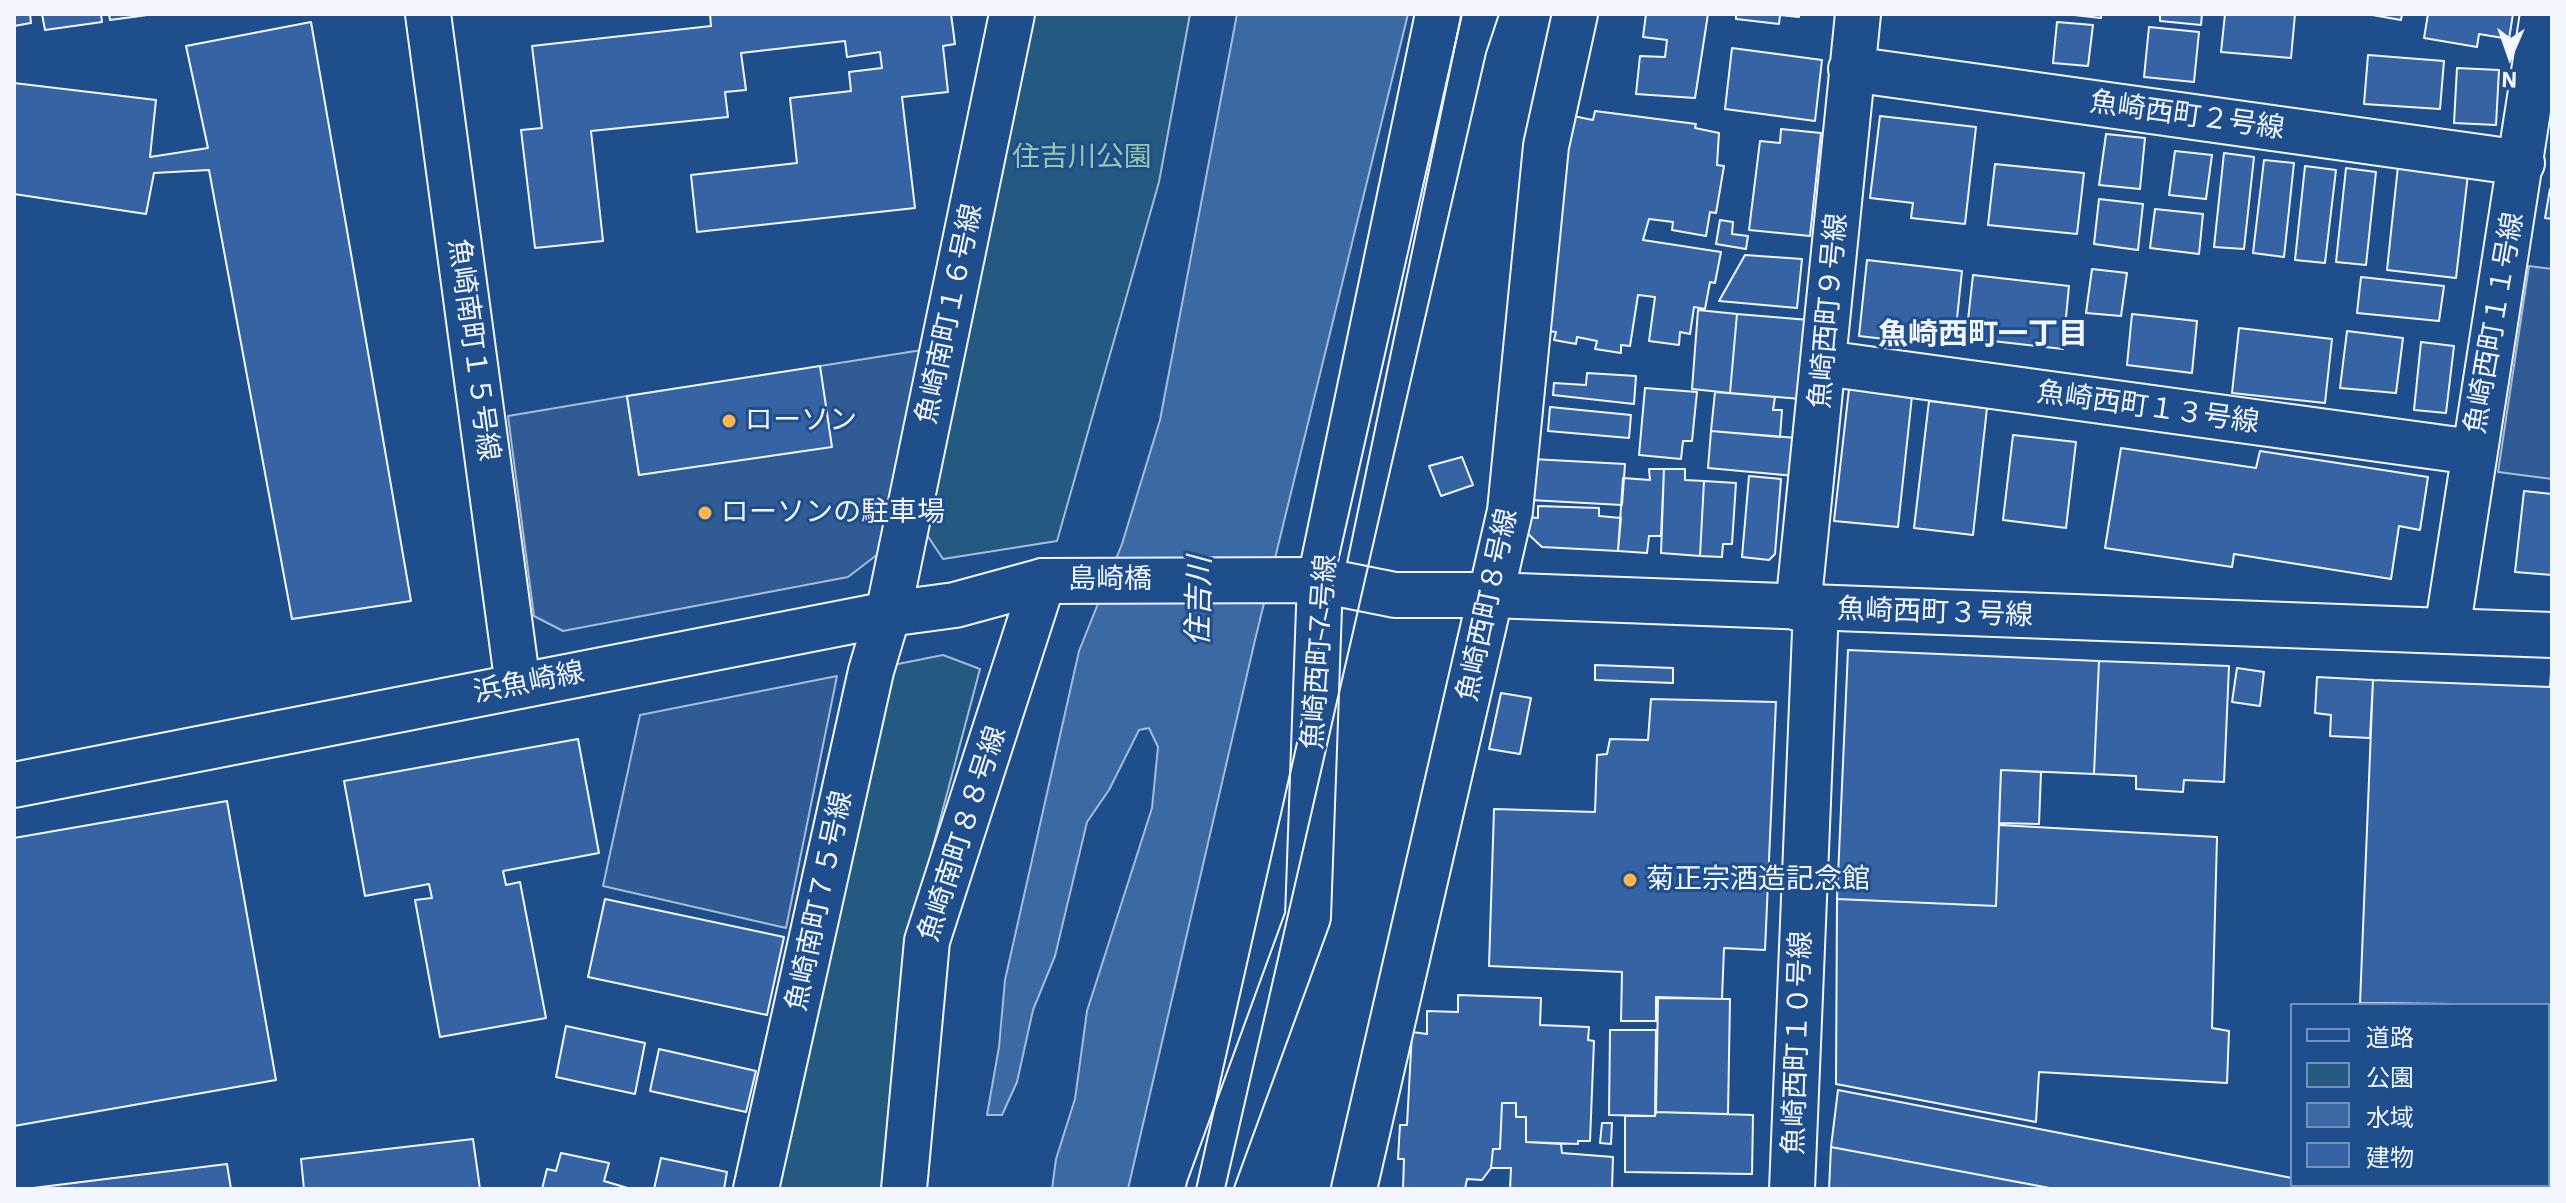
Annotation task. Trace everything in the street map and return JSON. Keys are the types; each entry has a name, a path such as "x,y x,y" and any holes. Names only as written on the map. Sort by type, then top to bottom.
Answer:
{"street":[{"name":"魚崎南町１５号線","path":"428,14 518,686"},
{"name":"魚崎南町１６号線","path":"888,614 1012,14"},
{"name":"魚崎西町７号線","path":"1209,1189 1308,917 1320,580 1438,14"},
{"name":"魚崎西町８号線","path":"1354,1189 1510,511 1546,146 1575,14"},
{"name":"魚崎西町９号線","path":"1807,608 1824,363 1858,14"},
{"name":"魚崎西町１１号線","path":"2447,631 2543,14"},
{"name":"魚崎西町２号線","path":"1851,69 2522,163"},
{"name":"魚崎西町１３号線","path":"1824,363 2473,452"},
{"name":"島崎橋","path":"1043,581 1320,580"},
{"name":"魚崎西町３号線","path":"1320,580 1395,595 1491,595 2552,635"},
{"name":"浜魚崎線","path":"14,785 888,614 955,605 1043,581"},
{"name":"魚崎南町８８号線","path":"904,1189 927,941 1043,581"},
{"name":"魚崎西町１０号線","path":"1792,1189 1807,608"},
{"name":"魚崎南町７５号線","path":"756,1189 871,671 888,614"}],"green space":[{"name":"住吉川公園","path":"1029,14 1190,14 1159,182 1057,541 943,559 925,532"},
{"path":"943,655 980,669 909,937 886,1189 772,1189 883,667"}],"shaded area":[{"path":"2529,266 2552,269 2552,479 2498,472"},
{"name":"ローソンの駐車場","path":"922,350 882,551 848,577 563,631 534,616 508,416 627,396 639,475 820,366"},
{"path":"837,676 786,928 603,886 640,715"}],"water":[{"name":"住吉川","path":"1237,14 1408,14 1255,640 1128,1189 1052,1189 1056,1159 1075,1099 1087,1011 1152,808 1158,747 1149,728 1139,730 1109,790 1087,822 1055,956 1033,1010 1017,1082 1002,1115 987,1115 999,1047 1005,980 1079,651 1122,544 1160,420"}],"building":[{"path":"14,14 30,14 31,23 14,26"},
{"path":"42,14 101,14 102,22 45,30"},
{"path":"109,14 155,14 110,20"},
{"path":"710,14 951,14 955,44 943,46 948,92 902,97 915,208 697,232 691,175 797,163 790,98 851,91 849,72 882,68 880,52 847,57 845,41 741,53 746,90 725,92 728,117 591,131 603,241 535,248 521,130 542,128 532,46 711,26"},
{"path":"1646,14 1708,14 1695,98 1636,94 1640,56 1665,57 1667,40 1643,37"},
{"path":"1736,14 1799,14 1799,17 1780,15 1779,24 1736,19"},
{"path":"2065,14 2101,14 2101,18"},
{"path":"2160,14 2202,14 2201,25 2160,21"},
{"path":"2225,14 2295,14 2291,58 2221,52"},
{"path":"2367,14 2402,14 2401,20"},
{"path":"2428,14 2513,14 2509,39 2479,34 2477,47 2424,38"},
{"path":"311,22 411,601 292,619 209,170 154,173 146,214 14,194 14,83 156,100 150,157 208,148 186,46"},
{"path":"2057,22 2093,25 2088,66 2053,63"},
{"path":"2149,27 2199,32 2194,82 2144,77"},
{"path":"1732,48 1822,60 1815,121 1725,109"},
{"path":"2368,55 2444,61 2440,109 2364,104"},
{"path":"2457,68 2499,70 2496,125 2454,123"},
{"path":"1595,111 1696,124 1695,128 1719,133 1717,165 1724,166 1716,213 1710,212 1706,236 1672,230 1673,222 1649,219 1643,240 1721,252 1715,283 1710,282 1705,309 1694,307 1690,334 1680,332 1679,345 1649,341 1655,297 1638,295 1630,346 1621,345 1621,353 1595,349 1597,341 1577,337 1576,344 1554,340 1556,332 1542,330 1555,201 1573,116 1593,120"},
{"path":"1880,116 1976,127 1965,224 1911,218 1913,203 1870,198"},
{"path":"1781,129 1821,133 1810,236 1749,230 1760,141 1780,143"},
{"path":"2106,134 2145,138 2140,189 2099,185"},
{"path":"2175,151 2212,155 2206,199 2169,195"},
{"path":"2224,153 2254,157 2244,249 2214,247"},
{"path":"2264,160 2294,163 2284,257 2253,253"},
{"path":"1995,164 2084,173 2077,234 1988,225"},
{"path":"2305,166 2336,170 2325,263 2295,260"},
{"path":"2398,166 2468,174 2456,278 2387,270"},
{"path":"2346,168 2376,172 2366,265 2336,262"},
{"path":"2552,189 2552,219 2545,218"},
{"path":"2099,199 2143,204 2138,250 2094,244"},
{"path":"2155,209 2203,214 2199,254 2150,248"},
{"path":"1720,220 1733,222 1732,234 1748,236 1746,249 1716,244"},
{"path":"1745,255 1802,259 1797,308 1719,301"},
{"path":"1867,260 1962,271 1954,347 1859,336"},
{"path":"2092,269 2127,273 2121,316 2086,313"},
{"path":"1973,275 2069,286 2063,349 1966,338"},
{"path":"2361,277 2444,286 2439,321 2357,313"},
{"path":"1698,310 1737,314 1730,393 1692,389"},
{"path":"1737,314 1809,320 1801,399 1730,393"},
{"path":"2132,314 2197,321 2192,373 2127,365"},
{"path":"2239,328 2332,339 2325,403 2232,393"},
{"path":"2347,331 2403,338 2396,393 2340,388"},
{"path":"2421,342 2454,346 2446,413 2414,410"},
{"name":"ローソン","path":"820,366 832,447 639,475 627,396"},
{"path":"1587,373 1636,376 1634,404 1553,395 1554,383 1586,385"},
{"path":"1645,388 1697,392 1692,441 1683,441 1681,459 1639,455"},
{"path":"1849,389 1912,396 1898,527 1834,521"},
{"path":"1715,392 1775,397 1773,410 1782,410 1780,437 1711,431"},
{"path":"1929,401 1987,408 1973,535 1914,528"},
{"path":"1550,407 1631,415 1629,438 1548,431"},
{"path":"1711,431 1797,438 1795,476 1708,468"},
{"path":"2013,435 2076,442 2066,528 2003,520"},
{"path":"2121,448 2256,468 2260,451 2428,477 2420,530 2399,526 2391,579 2234,554 2232,567 2105,548"},
{"path":"1462,457 1473,485 1441,496 1429,466"},
{"path":"1532,459 1625,464 1622,505 1530,500"},
{"path":"1649,469 1664,469 1661,536 1649,536 1647,553 1618,551 1623,478 1650,480"},
{"path":"1664,469 1685,469 1685,480 1704,481 1700,556 1661,553"},
{"path":"1749,476 1781,479 1775,554 1769,560 1742,557"},
{"path":"1704,481 1736,483 1732,544 1723,544 1722,557 1700,556"},
{"path":"2524,491 2552,494 2552,575 2515,572"},
{"path":"1538,506 1599,508 1599,516 1621,518 1618,551 1542,547 1526,532 1527,517 1538,518"},
{"path":"1848,650 2099,661 2094,774 2001,770 1996,906 1837,899"},
{"path":"2099,661 2229,666 2224,782 2184,780 2183,792 2136,789 2136,776 2094,774"},
{"path":"1595,665 1673,668 1673,683 1595,680"},
{"path":"2237,668 2264,672 2260,706 2232,702"},
{"path":"2551,673 2552,1012 2550,1003 2360,1003 2373,680 2550,687"},
{"path":"2317,677 2373,680 2370,738 2330,736 2331,715 2315,713"},
{"path":"1501,693 1531,698 1520,754 1489,749"},
{"name":"菊正宗酒造記念館","path":"1651,699 1776,702 1765,950 1724,948 1722,999 1656,997 1656,1021 1621,1021 1622,972 1489,966 1494,809 1595,812 1597,755 1607,754 1610,739 1648,740"},
{"path":"578,739 599,853 503,871 506,885 520,882 546,1018 440,1037 415,900 432,898 429,884 365,896 344,781"},
{"path":"2001,770 2041,772 2039,824 1999,823"},
{"path":"227,801 276,1080 14,1126 14,838"},
{"path":"1999,825 2217,837 2212,1028 2229,1031 2227,1083 2039,1072 2036,1122 1836,1084 1837,899 1996,906"},
{"path":"605,899 784,937 767,1015 588,977"},
{"path":"1458,995 1541,998 1540,1025 1589,1027 1588,1040 1594,1041 1590,1141 1578,1141 1578,1144 1526,1142 1526,1117 1516,1117 1516,1103 1502,1103 1500,1149 1493,1149 1491,1168 1482,1180 1467,1179 1465,1189 1403,1189 1404,1159 1398,1159 1400,1125 1407,1125 1412,1032 1427,1034 1427,1011 1458,1012"},
{"path":"1658,998 1730,999 1728,1114 1656,1112"},
{"path":"566,1026 645,1043 635,1094 556,1077"},
{"path":"1610,1030 1656,1030 1655,1116 1609,1115"},
{"path":"659,1049 756,1071 746,1112 650,1091"},
{"path":"1838,1090 2290,1178 2290,1187 2349,1189 2055,1189 1831,1147"},
{"path":"1502,1103 1516,1103 1516,1117 1526,1117 1526,1142 1561,1144 1562,1153 1613,1157 1612,1189 1510,1189 1511,1168 1491,1168 1493,1149 1500,1149"},
{"path":"1656,1112 1753,1115 1752,1174 1625,1172 1625,1116 1655,1116"},
{"path":"1602,1123 1612,1123 1611,1144 1600,1143"},
{"path":"473,1139 480,1189 304,1189 301,1159"},
{"path":"1831,1147 2055,1189 1829,1189"},
{"path":"561,1153 609,1163 604,1181 631,1189 542,1189 547,1169 556,1171"},
{"path":"661,1158 727,1172 724,1189 654,1189"},
{"path":"227,1164 231,1189 25,1189"}],"tram line":[{"path":"1196,1189 1462,14"},
{"path":"1225,1189 1486,53 1499,14"}],"place":[{"name":"ローソン","path":"729,421"},
{"name":"ローソンの駐車場","path":"705,513"},
{"name":"菊正宗酒造記念館","path":"1630,880"}],"district":[{"name":"魚崎西町一丁目","path":"1983,335"}]}
